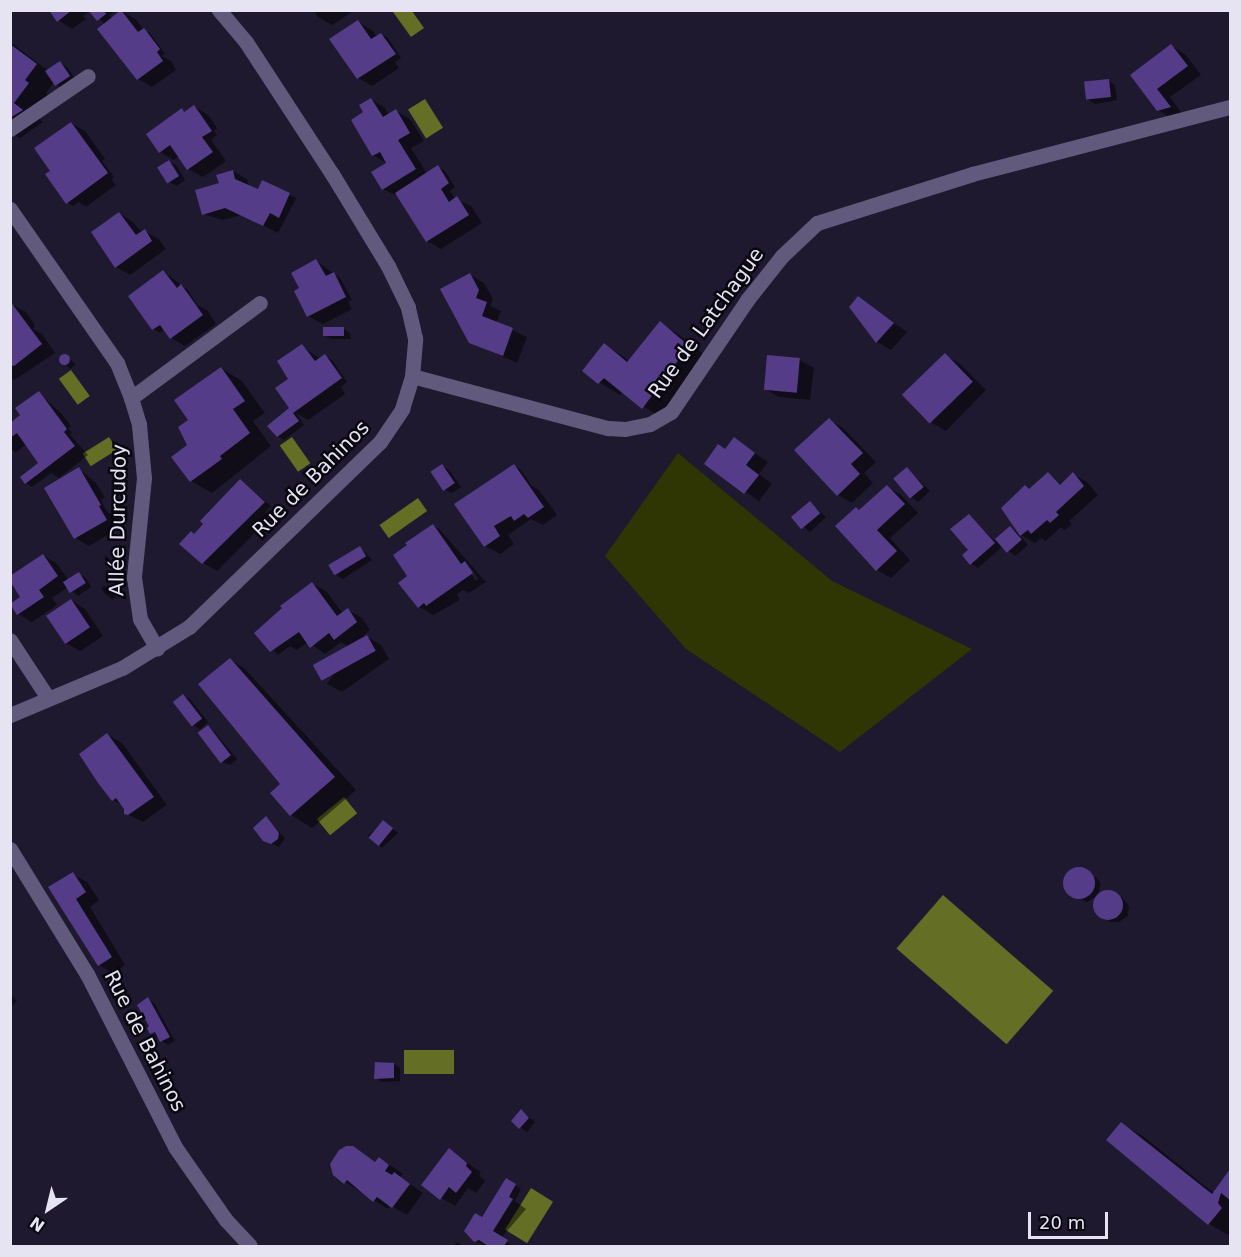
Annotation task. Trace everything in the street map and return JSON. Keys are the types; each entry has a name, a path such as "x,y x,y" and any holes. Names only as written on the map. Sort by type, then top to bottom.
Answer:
{"street":[{"name":"Rue de Bahinos","path":"10,715 122,668 189,627 380,442 402,409 412,376 415,338 408,307 388,266 332,174 246,42 219,10"},
{"path":"10,129 88,76"},
{"name":"Rue de Latchague","path":"412,376 608,428 625,429 650,424 671,412 747,300 782,256 817,223 972,174 1230,107"},
{"name":"Allée Durcudoy","path":"10,209 117,363 131,398 139,425 144,478 134,577 140,619 157,648"},
{"path":"131,398 260,303"},
{"path":"10,640 48,698"},
{"name":"Rue de Bahinos","path":"10,849 87,974 175,1147 226,1220 250,1246"}],"shaded area":[{"path":"395,10 412,11 424,28 411,37 393,12"},
{"path":"425,99 443,128 426,138 408,110"},
{"path":"71,370 90,396 78,405 59,379"},
{"path":"109,437 117,450 91,466 83,453"},
{"path":"292,437 310,463 298,472 280,446"},
{"path":"678,453 832,581 972,649 840,752 686,649 605,556"},
{"path":"418,498 427,511 389,538 379,525"},
{"path":"344,797 357,813 330,835 317,819"},
{"path":"943,895 1053,991 1007,1044 896,949"},
{"path":"404,1050 454,1050 454,1074 404,1074"},
{"path":"531,1188 553,1202 527,1243 505,1230"}],"building":[{"path":"49,10 72,10 57,22"},
{"path":"88,10 104,10 106,14 97,21"},
{"path":"121,10 138,32 144,28 160,49 157,52 163,61 137,80 97,29"},
{"path":"358,20 371,39 381,33 396,54 357,79 329,39"},
{"path":"10,44 37,64 25,80 29,83 14,103 23,110 10,118"},
{"path":"1171,44 1188,66 1157,89 1171,107 1157,111 1130,75"},
{"path":"60,61 70,76 55,86 45,71"},
{"path":"1109,79 1111,97 1086,100 1084,82"},
{"path":"371,98 383,117 396,109 410,133 398,140 416,169 382,190 371,172 386,163 380,152 372,156 351,120 363,112 359,105"},
{"path":"194,105 212,131 202,137 213,152 187,170 170,145 159,153 146,134 182,108 184,112"},
{"path":"71,122 108,173 66,204 45,174 50,171 34,148"},
{"path":"169,160 179,176 167,184 157,167"},
{"path":"438,165 449,183 441,189 449,202 457,196 469,215 426,242 395,193"},
{"path":"233,170 235,179 258,189 262,180 290,193 279,218 270,213 263,226 225,208 202,215 195,190 219,183 216,175"},
{"path":"119,212 136,235 145,229 152,241 115,268 91,232"},
{"path":"316,259 326,276 334,272 346,297 307,317 294,291 299,288 291,273"},
{"path":"163,270 177,288 181,284 203,315 170,339 160,325 152,330 128,296"},
{"path":"470,273 479,290 476,298 487,302 482,316 513,328 503,356 469,343 440,289"},
{"path":"858,296 894,323 876,343 849,307"},
{"path":"10,301 42,344 14,366 10,365"},
{"path":"660,321 689,346 642,409 604,378 598,384 582,371 604,343 627,362"},
{"path":"323,327 344,327 344,336 323,336"},
{"path":"302,344 315,361 325,354 342,378 293,413 299,421 277,437 267,426 289,408 275,388 288,379 277,361"},
{"path":"64,353 70,359 64,365 58,359"},
{"path":"945,353 973,382 930,423 902,395"},
{"path":"767,355 800,358 797,393 764,390"},
{"path":"221,367 245,401 233,409 250,433 220,456 222,459 190,482 171,457 187,445 178,427 188,420 174,400"},
{"path":"39,391 67,429 64,432 75,446 25,484 20,477 38,463 17,433 10,438 10,423 20,415 15,408"},
{"path":"829,418 863,453 851,464 860,474 837,496 794,450"},
{"path":"734,437 755,453 746,465 759,475 744,494 704,464 718,444 725,449"},
{"path":"442,464 455,483 443,491 430,472"},
{"path":"514,464 544,507 528,518 524,514 514,521 511,516 494,526 500,536 484,547 454,504"},
{"path":"79,467 107,520 74,539 44,488"},
{"path":"907,467 924,487 910,498 893,479"},
{"path":"1048,472 1060,485 1073,472 1084,486 1056,512 1059,515 1050,523 1047,520 1031,534 1028,530 1020,536 1001,508 1025,485 1029,489"},
{"path":"240,479 265,502 202,564 179,544 191,531 194,534 203,524 200,521"},
{"path":"887,485 905,504 877,530 897,551 876,571 835,526 856,507 859,510"},
{"path":"810,501 820,513 801,529 791,517"},
{"path":"969,514 995,543 970,565 962,555 968,550 950,529"},
{"path":"433,524 461,564 465,561 473,573 426,606 424,603 418,608 398,583 407,576 393,555 407,545 405,543"},
{"path":"1010,526 1022,540 1007,553 995,539"},
{"path":"360,546 366,556 334,575 328,565"},
{"path":"43,554 58,576 39,590 44,597 17,615 10,604 20,597 10,581 10,576"},
{"path":"79,572 86,583 70,593 63,582"},
{"path":"312,582 337,616 348,608 357,622 334,640 329,633 310,648 299,632 270,652 254,633 282,608 280,606"},
{"path":"71,599 90,627 65,644 46,616"},
{"path":"367,635 376,651 322,681 313,665"},
{"path":"230,658 335,777 290,816 270,793 280,784 198,684"},
{"path":"183,694 202,718 192,726 173,702"},
{"path":"208,725 231,755 220,763 198,733"},
{"path":"107,733 154,797 128,815 124,814 124,809 116,798 112,801 79,754"},
{"path":"266,816 279,833 278,839 271,844 263,841 253,828"},
{"path":"383,820 393,828 379,846 369,838"},
{"path":"1079,867 1090,872 1095,883 1090,894 1079,899 1068,894 1063,883 1068,872"},
{"path":"73,872 86,892 76,899 112,957 98,966 48,887"},
{"path":"1108,890 1119,894 1123,905 1119,916 1108,920 1097,916 1093,905 1097,894"},
{"path":"148,997 170,1037 160,1042 155,1032 150,1034 147,1028 149,1026 137,1005"},
{"path":"375,1062 394,1063 394,1078 374,1079"},
{"path":"521,1109 529,1118 519,1129 511,1121"},
{"path":"1121,1122 1212,1194 1230,1169 1230,1200 1221,1193 1218,1203 1222,1208 1208,1225 1106,1140"},
{"path":"346,1146 353,1146 375,1162 379,1157 389,1165 385,1171 392,1175 394,1172 410,1184 392,1208 377,1197 373,1202 347,1180 344,1184 333,1175 330,1164 339,1150"},
{"path":"449,1148 467,1163 466,1166 472,1172 456,1193 449,1187 440,1200 421,1185"},
{"path":"506,1178 516,1184 509,1197 513,1199 493,1231 508,1240 504,1246 488,1246 479,1240 474,1242 464,1231 475,1213 482,1217"}]}
